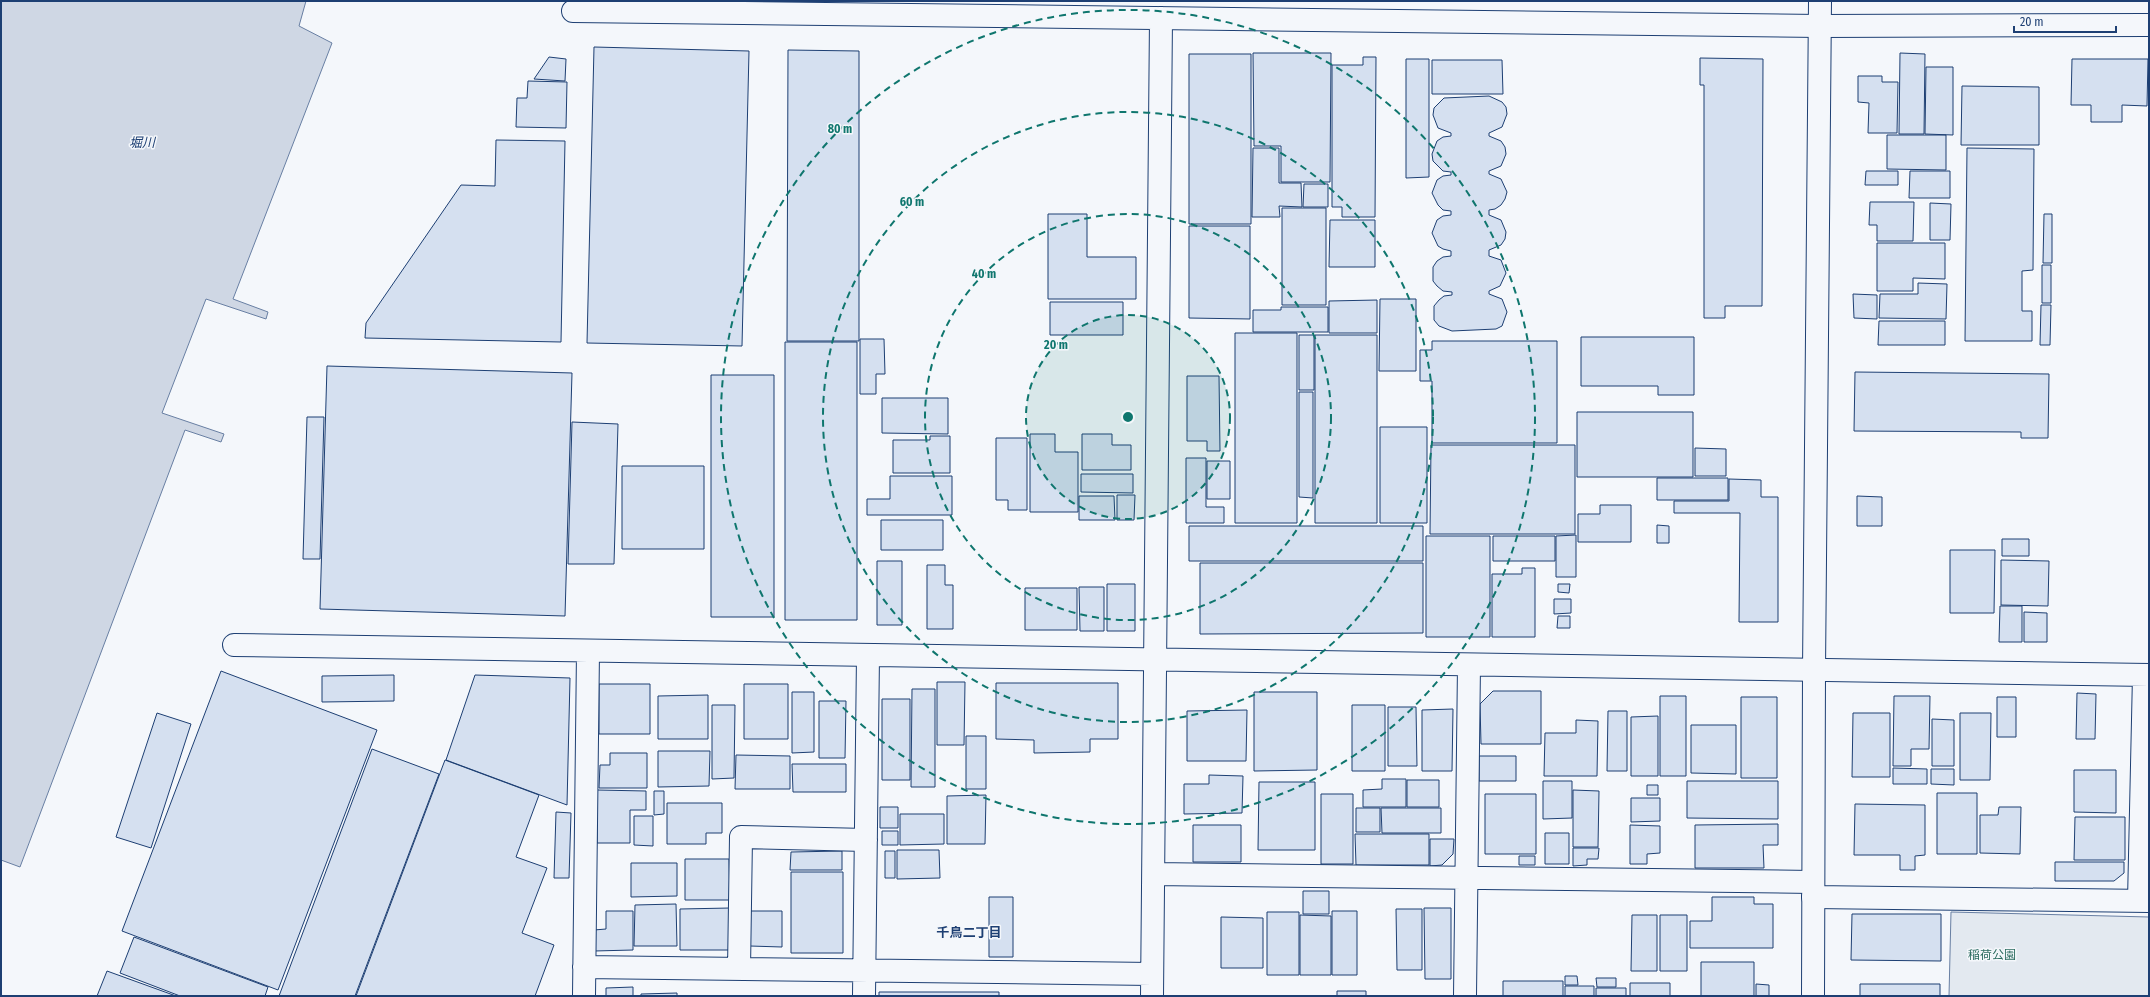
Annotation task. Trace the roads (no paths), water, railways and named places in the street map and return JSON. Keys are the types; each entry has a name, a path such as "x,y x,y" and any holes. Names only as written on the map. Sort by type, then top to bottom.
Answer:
{"street":[{"path":"1813,996 1814,670 1820,1"},
{"path":"573,11 1820,26 2149,25"},
{"path":"1152,996 1161,18"},
{"path":"234,645 2146,675 2144,901 1466,877 1154,874"},
{"path":"584,996 588,651"},
{"path":"864,996 868,655"},
{"path":"1465,996 1469,665"},
{"path":"739,969 741,837 866,840"},
{"path":"584,967 1152,974"}],"water":[{"name":"堀川","path":"1,1 306,1 299,26 332,43 233,299 268,312 266,319 206,299 162,413 224,434 221,442 185,430 20,867 1,860"}],"district":[{"name":"千鳥二丁目","path":"969,932"}],"park label":[{"name":"稲荷公園","path":"1992,955"}]}
